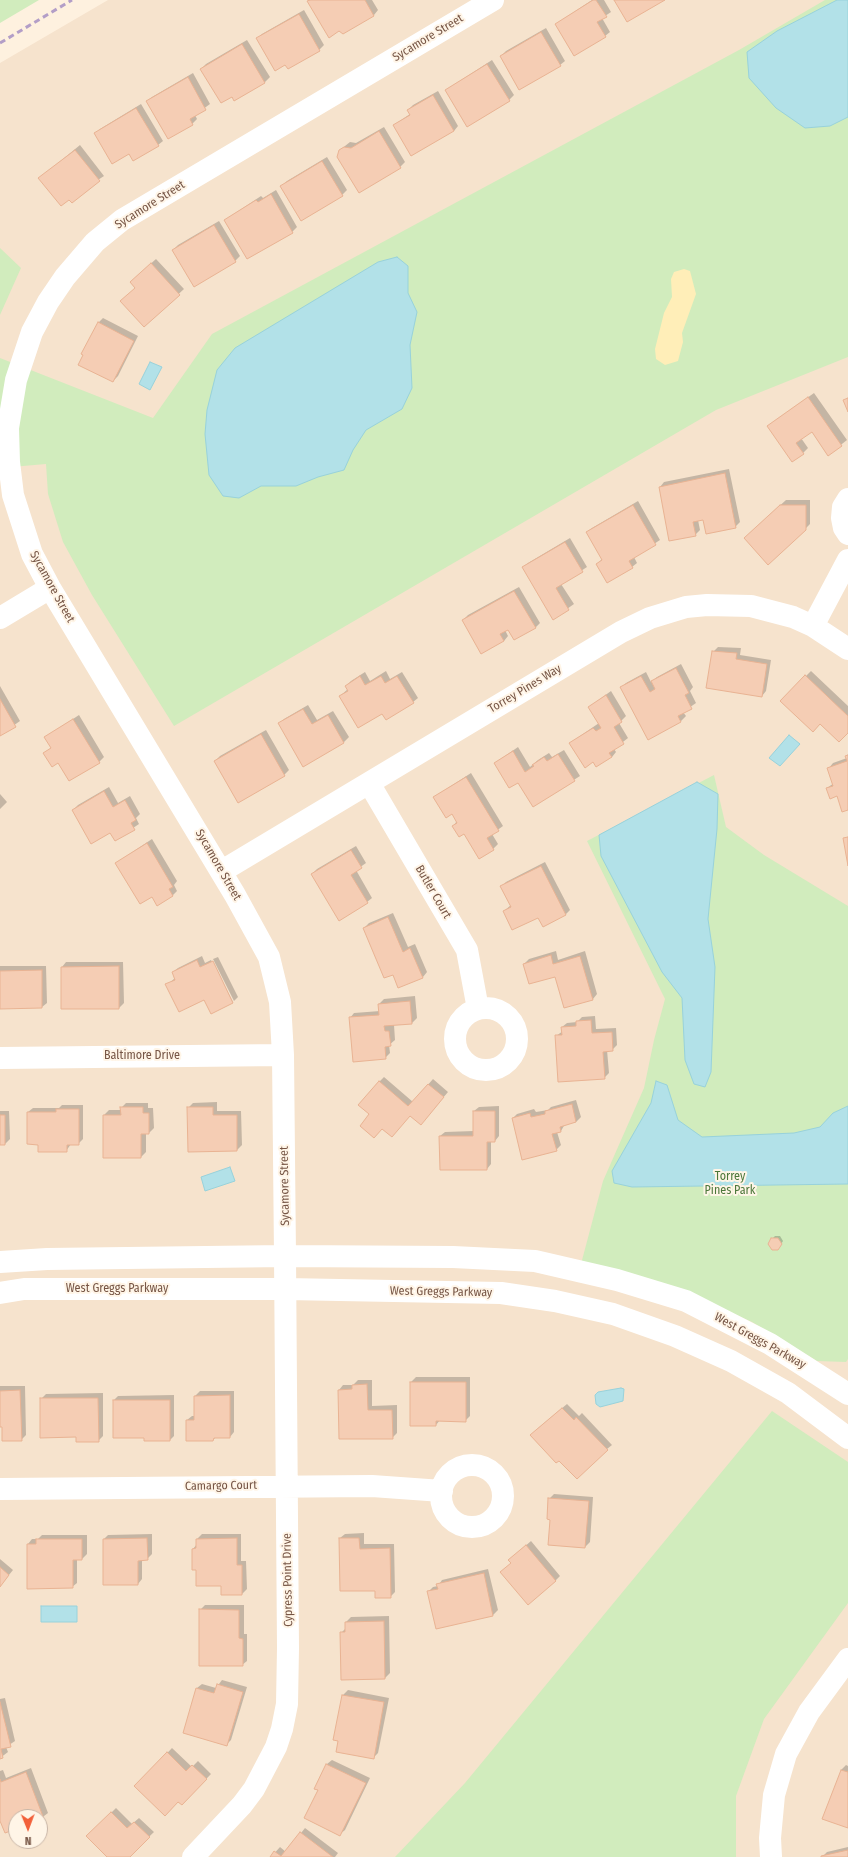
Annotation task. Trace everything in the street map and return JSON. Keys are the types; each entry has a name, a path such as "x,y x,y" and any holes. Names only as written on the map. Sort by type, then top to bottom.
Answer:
{"street":[{"name":"Sycamore Street","path":"286,1273 283,1055 280,1002 269,957 222,871 50,588 32,554 13,495 9,462 8,428 16,380 32,332 48,302 65,277 95,242 122,220 493,0"},
{"path":"848,499 844,507 842,518 844,528 848,534"},
{"path":"813,626 848,560"},
{"path":"0,618 50,588"},
{"name":"Torrey Pines Way","path":"222,871 621,632 650,618 686,607 700,605 751,606 793,617 813,626 848,649"},
{"name":"Butler Court","path":"369,783 467,950 478,1009"},
{"name":"Baltimore Drive","path":"0,1058 283,1055"},
{"name":"West Greggs Parkway","path":"0,1293 24,1289 286,1273 453,1257 535,1261 617,1280 686,1301 770,1344 845,1385"},
{"name":"West Greggs Parkway","path":"0,1262 286,1273 501,1293 555,1301 613,1314 675,1336 731,1361 788,1393 848,1438"},
{"name":"Cypress Point Drive","path":"193,1857 242,1805 254,1789 276,1748 282,1729 287,1704 286,1273"},
{"path":"817,1414 845,1385"},
{"name":"Camargo Court","path":"0,1489 372,1486 442,1491"},
{"path":"771,1857 770,1838 774,1795 786,1754 809,1712 848,1659"}],"shaded area":[{"path":"108,0 848,0 848,1857 0,1857 0,63"}],"green space":[{"path":"0,0 39,0 0,23"},
{"path":"825,0 848,0 848,357 716,410 174,726 92,595 63,542 48,494 46,464 0,468 0,358 153,418 212,334 739,50"},
{"path":"0,248 21,268 0,315"},
{"name":"Torrey Pines Park","path":"714,775 726,827 764,855 848,906 848,1359 846,1362 817,1361 752,1322 685,1292 581,1264 603,1181 644,1088 654,1040 665,999 587,841"},
{"path":"772,1411 848,1462 848,1603 764,1719 736,1796 736,1857 395,1857 465,1783"}],"sand":[{"path":"684,269 690,271 696,294 682,333 683,342 678,361 665,365 656,359 655,349 664,313 672,297 671,279 674,272"}],"water":[{"path":"837,0 848,0 848,117 830,126 805,128 776,108 749,78 747,52 777,31"},
{"path":"397,257 408,266 408,293 417,312 410,345 412,388 402,409 366,430 353,450 344,470 318,477 296,486 261,486 239,498 223,496 209,475 205,434 207,410 217,370 235,348 378,262"},
{"path":"150,362 162,367 150,390 139,384"},
{"path":"789,735 800,744 780,766 769,758"},
{"path":"697,782 718,794 717,829 708,919 715,967 711,1072 705,1087 694,1084 685,1060 682,998 662,972 601,856 599,835"},
{"path":"656,1081 667,1085 678,1120 702,1137 794,1133 820,1127 833,1113 848,1106 848,1184 632,1187 614,1183 612,1171 651,1103"},
{"path":"230,1167 235,1181 205,1191 201,1177"},
{"path":"621,1388 624,1389 623,1401 600,1407 596,1404 595,1395 598,1392"},
{"path":"41,1606 77,1606 77,1622 41,1622"}],"building":[{"path":"365,0 374,16 343,34 339,31 329,38 307,1"},
{"path":"593,0 596,0 607,17 597,22 606,37 574,56 555,24"},
{"path":"614,0 665,0 627,22"},
{"path":"299,14 320,51 288,69 285,65 275,71 256,38"},
{"path":"541,32 561,66 519,90 500,56"},
{"path":"242,44 265,83 234,101 232,97 221,103 200,69"},
{"path":"487,64 510,101 467,127 445,90"},
{"path":"188,77 206,110 190,119 193,125 168,139 146,101"},
{"path":"433,95 454,131 411,156 393,125 410,115 407,110"},
{"path":"136,108 159,146 133,161 129,154 112,164 94,133"},
{"path":"379,131 401,168 359,193 337,157 339,150 344,147 351,148"},
{"path":"75,150 100,181 72,203 69,200 61,206 38,178"},
{"path":"322,161 343,196 301,221 280,186"},
{"path":"271,194 293,233 247,259 224,220 256,200 258,202"},
{"path":"214,225 236,262 194,287 172,250"},
{"path":"151,263 180,295 144,327 120,301 135,288 130,282"},
{"path":"98,322 134,341 113,382 78,365 83,355 81,354"},
{"path":"808,397 842,446 828,456 812,432 796,443 804,454 792,462 767,426"},
{"path":"848,398 848,412 843,400"},
{"path":"725,473 736,528 706,534 703,520 693,522 696,536 669,541 659,487"},
{"path":"633,505 656,545 629,561 633,568 607,583 596,564 602,560 586,532"},
{"path":"780,505 806,505 806,530 768,565 744,538"},
{"path":"565,542 583,572 556,588 569,610 553,620 522,567"},
{"path":"514,591 536,628 514,640 508,630 500,634 504,641 481,654 462,620"},
{"path":"712,651 737,653 736,659 767,664 762,697 706,688"},
{"path":"676,668 689,693 685,695 692,709 678,716 681,722 648,740 620,687 641,676 650,692 655,689 651,681"},
{"path":"805,675 848,716 848,733 839,742 820,724 813,732 780,701"},
{"path":"360,676 365,685 381,676 385,683 397,676 414,703 386,720 382,714 358,728 339,696 348,691 345,686"},
{"path":"606,695 622,722 614,727 624,744 609,753 612,757 596,767 593,762 585,768 569,743 593,728 596,731 601,728 588,707"},
{"path":"0,699 16,727 0,736"},
{"path":"303,709 312,724 328,715 344,743 303,767 278,723"},
{"path":"73,719 100,763 69,781 58,763 52,767 43,753 51,748 44,737"},
{"path":"261,734 285,776 238,803 214,761"},
{"path":"513,751 525,772 544,757 547,761 558,754 575,781 533,807 518,783 509,788 494,763"},
{"path":"848,755 848,810 842,812 837,796 830,799 826,788 833,786 827,768 847,761 845,756"},
{"path":"466,777 499,831 487,838 494,850 479,859 464,834 459,837 452,826 457,823 452,814 446,818 433,797"},
{"path":"104,791 113,807 125,800 136,820 131,823 135,830 115,841 110,833 91,844 72,810"},
{"path":"848,837 848,866 843,838"},
{"path":"147,843 173,887 169,889 173,896 157,906 152,897 140,904 115,863"},
{"path":"351,850 362,868 351,875 368,903 339,921 311,874"},
{"path":"541,866 566,915 543,927 538,918 512,930 503,911 511,907 500,886"},
{"path":"388,917 403,952 410,948 423,978 398,988 393,975 384,978 363,928"},
{"path":"551,955 553,964 580,956 593,1000 564,1008 555,977 529,984 523,964"},
{"path":"197,960 200,967 213,961 233,1003 211,1014 204,1000 179,1012 165,984 175,980 172,972"},
{"path":"119,966 119,1009 61,1009 61,967"},
{"path":"42,970 42,1008 0,1009 0,971"},
{"path":"410,1001 412,1024 384,1026 385,1031 389,1031 391,1046 385,1047 386,1059 353,1062 349,1017 379,1015 378,1004"},
{"path":"591,1020 592,1033 612,1032 613,1051 603,1052 605,1079 558,1082 555,1035 562,1035 561,1027 576,1026 576,1021"},
{"path":"379,1081 408,1106 428,1084 444,1097 421,1125 410,1116 392,1137 382,1129 374,1138 360,1126 369,1114 358,1105"},
{"path":"572,1104 576,1122 560,1127 561,1132 552,1134 557,1151 522,1160 512,1118 530,1113 531,1117 545,1114 545,1111"},
{"path":"120,1107 143,1107 143,1113 149,1113 149,1134 141,1134 141,1158 103,1158 103,1115 121,1115"},
{"path":"187,1107 213,1107 213,1115 237,1115 237,1151 188,1152"},
{"path":"56,1109 79,1109 79,1145 67,1145 67,1152 38,1152 38,1145 27,1144 27,1112 56,1112"},
{"path":"473,1111 495,1111 495,1142 487,1142 487,1170 440,1170 439,1136 473,1136"},
{"path":"0,1115 5,1115 5,1145 0,1145"},
{"path":"771,1238 778,1238 782,1244 778,1250 772,1250 768,1244"},
{"path":"410,1382 466,1382 466,1422 436,1421 436,1426 410,1426"},
{"path":"367,1384 368,1410 392,1410 393,1439 339,1439 338,1390 352,1389 352,1385"},
{"path":"20,1390 22,1441 2,1441 2,1427 0,1427 0,1391"},
{"path":"230,1395 230,1438 214,1438 213,1441 186,1441 186,1420 194,1420 194,1396"},
{"path":"40,1398 98,1398 99,1442 76,1442 76,1437 40,1438"},
{"path":"113,1400 170,1400 170,1441 144,1441 144,1438 113,1438"},
{"path":"562,1408 574,1420 576,1417 608,1450 577,1479 559,1461 556,1463 530,1435"},
{"path":"548,1498 589,1501 585,1548 548,1545 550,1520 547,1519"},
{"path":"147,1538 148,1560 138,1561 138,1585 103,1585 103,1539"},
{"path":"237,1538 237,1565 242,1565 242,1595 221,1595 221,1586 196,1586 196,1570 192,1570 192,1549 196,1548 196,1539"},
{"path":"339,1538 359,1538 360,1549 390,1548 391,1598 375,1598 375,1591 340,1591"},
{"path":"36,1539 82,1539 82,1560 73,1560 73,1588 27,1589 27,1544 36,1544"},
{"path":"526,1545 556,1581 528,1605 500,1572 511,1563 508,1560"},
{"path":"0,1567 9,1575 0,1587"},
{"path":"484,1573 493,1616 436,1629 427,1591 438,1589 436,1584"},
{"path":"199,1609 239,1610 239,1638 243,1639 243,1666 199,1666"},
{"path":"384,1621 385,1679 341,1680 340,1632 345,1632 345,1622"},
{"path":"217,1684 243,1692 227,1746 183,1733 196,1688 214,1693"},
{"path":"342,1695 384,1702 374,1759 336,1752 338,1741 333,1740"},
{"path":"0,1702 11,1747 1,1749 3,1758 0,1759"},
{"path":"167,1752 186,1771 192,1765 207,1779 182,1805 178,1802 165,1816 134,1786"},
{"path":"326,1764 366,1783 340,1836 304,1818 318,1790 314,1789"},
{"path":"841,1770 848,1772 848,1828 822,1819"},
{"path":"26,1772 40,1809 8,1809 8,1832 5,1833 0,1821 0,1779 1,1782"},
{"path":"111,1812 127,1828 134,1822 150,1837 130,1857 107,1857 86,1836"},
{"path":"300,1832 333,1857 270,1857 274,1851 281,1856"},
{"path":"848,1850 848,1857 821,1857 821,1856"}],"railway":[{"path":"0,43 72,0"}]}
